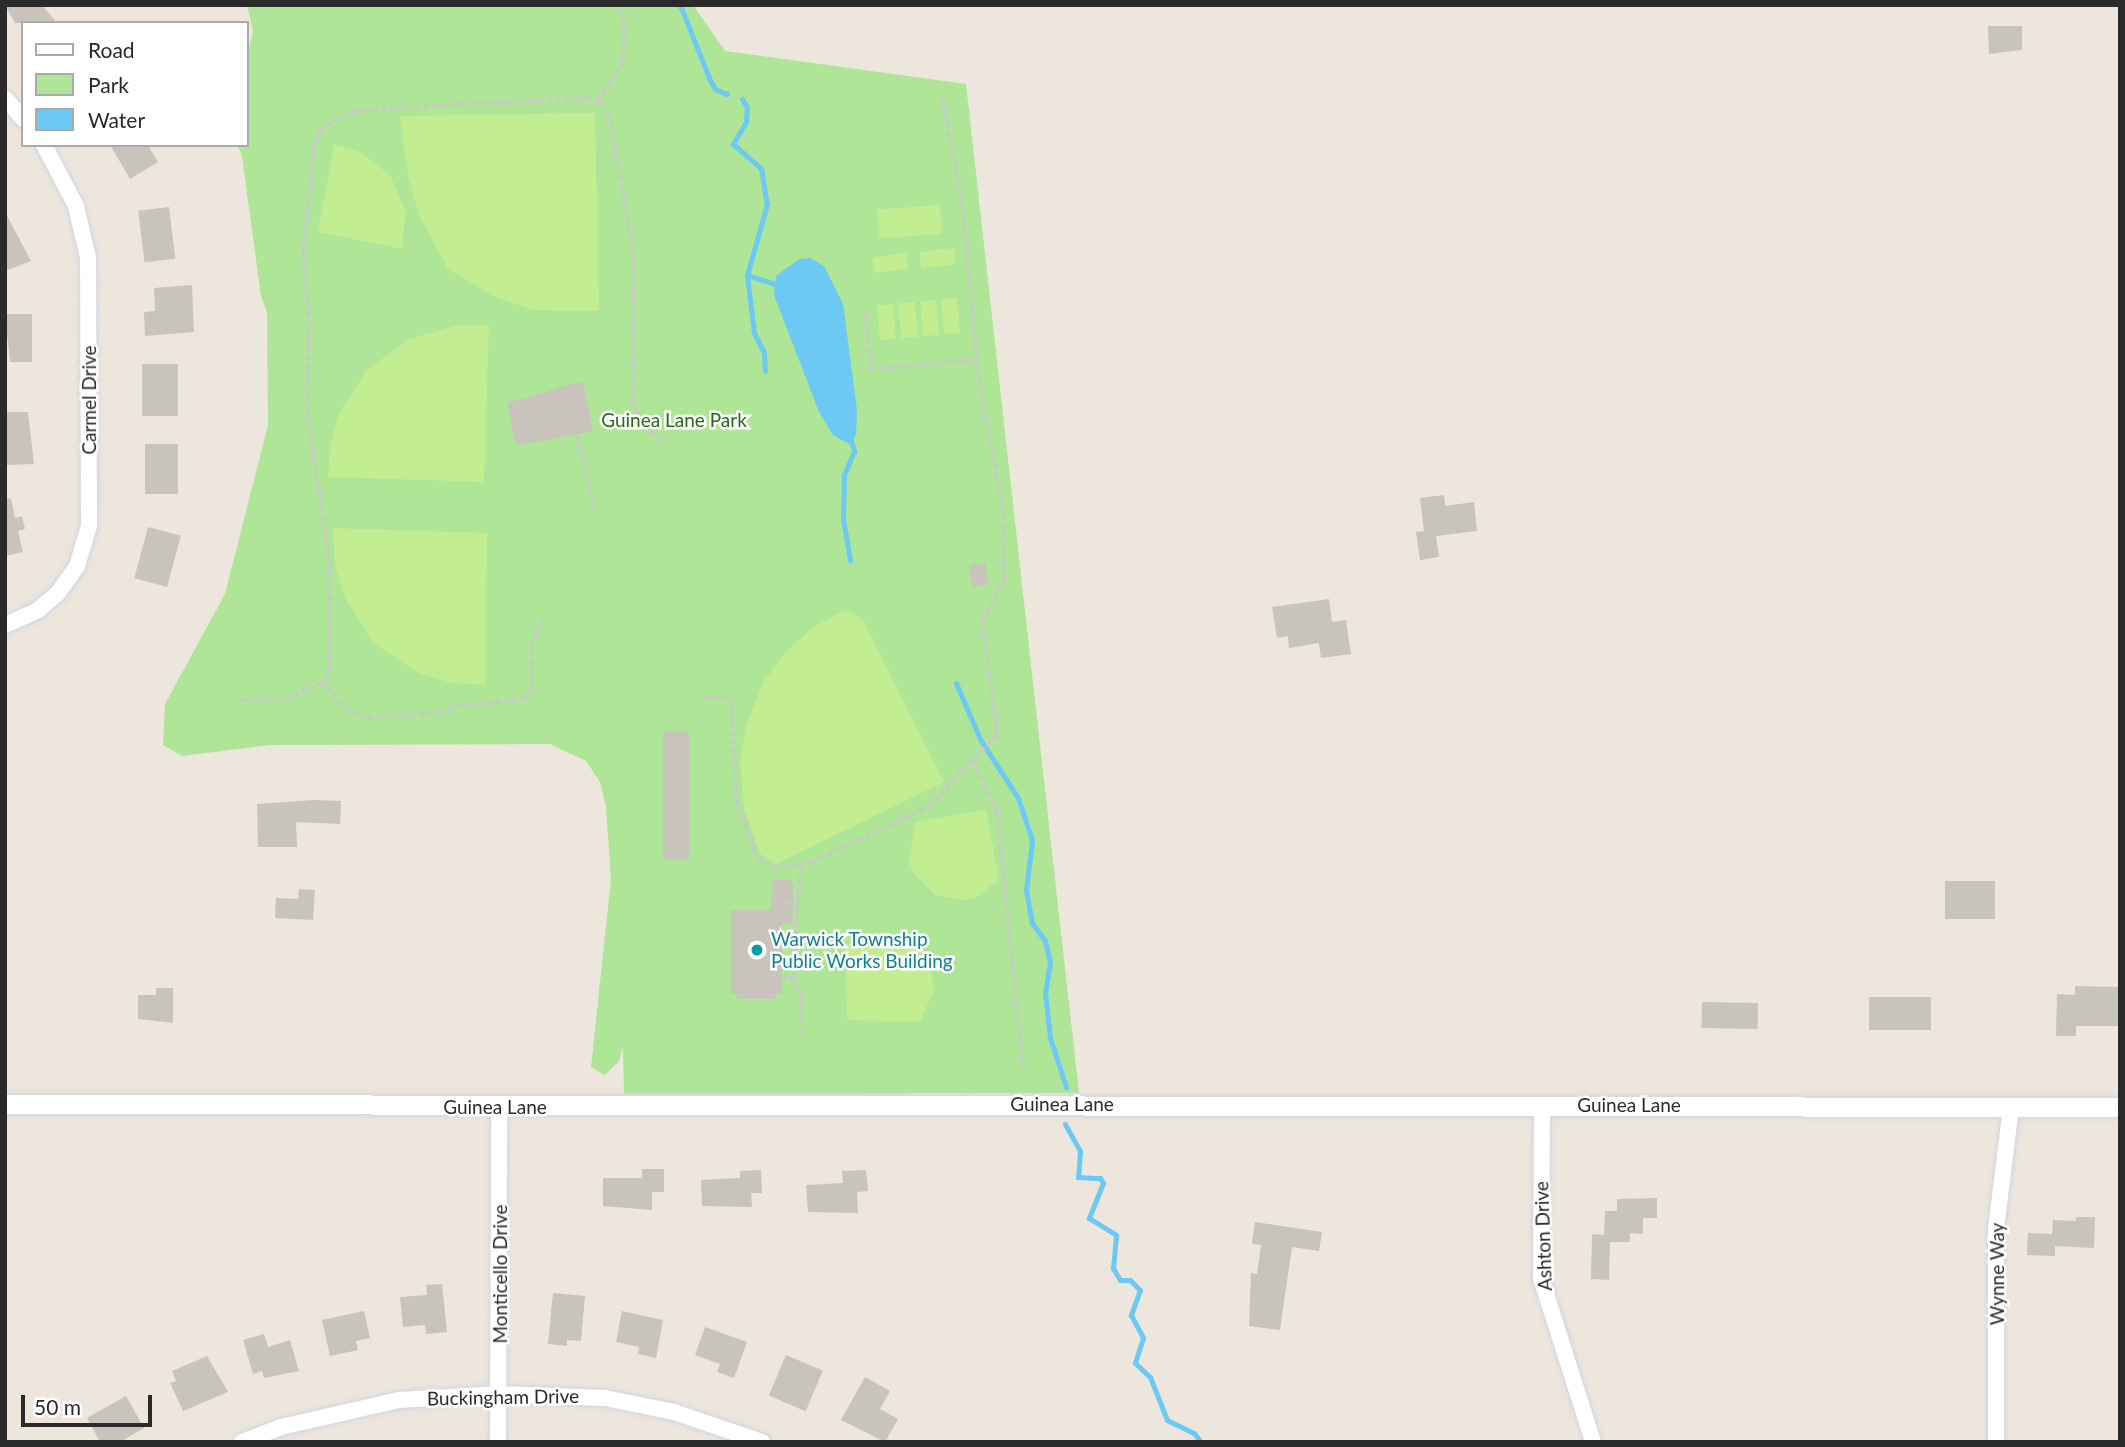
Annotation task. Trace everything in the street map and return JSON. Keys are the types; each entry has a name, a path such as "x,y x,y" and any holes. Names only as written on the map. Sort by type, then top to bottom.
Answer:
{"street":[{"path":"5,99 21,117"},
{"name":"Carmel Drive","path":"5,625 38,610 57,594 77,566 89,526 88,258 76,206 45,147"},
{"name":"Guinea Lane","path":"5,1104 499,1107 2120,1107"},
{"name":"Ashton Drive","path":"1542,1106 1541,1278 1593,1442"},
{"name":"Monticello Drive","path":"498,1442 499,1107"},
{"name":"Wynne Way","path":"1996,1442 1996,1229 2011,1107"},
{"name":"Buckingham Drive","path":"242,1442 293,1424 399,1400 499,1394 605,1398 686,1415 762,1442"}],"path":[{"path":"598,101 622,63 624,31 620,5"},
{"path":"704,697 731,698 737,799 757,857 774,868 800,866 928,807 978,756 998,728 982,620 1004,580 1003,511 977,360 962,203 942,99"},
{"path":"598,101 610,117 634,254 634,403 644,427 663,439"},
{"path":"241,700 279,701 322,682 329,669 331,601 307,411 309,316 303,253 312,155 319,132 356,111 484,102 598,101"},
{"path":"866,314 871,369 977,360"},
{"path":"577,436 594,505"},
{"path":"322,682 345,708 368,718 439,713 453,707 525,699 533,690 531,647 543,620"},
{"path":"972,761 997,810 1023,1068"},
{"path":"800,866 793,978 801,997 800,1033"},
{"path":"787,902 799,905"},
{"path":"782,977 793,978"}],"green space":[{"name":"Guinea Lane Park","path":"247,5 693,5 725,51 966,84 1079,1093 624,1094 623,1046 619,1061 605,1075 591,1067 611,879 606,807 600,782 586,761 550,744 270,745 182,756 163,745 165,704 225,594 268,425 267,312 261,296 242,156 238,147 248,147 248,53 253,31"},
{"path":"595,113 599,311 533,310 497,298 448,269 419,215 408,176 400,116"},
{"path":"334,144 359,151 390,175 405,210 403,249 318,232"},
{"path":"940,205 942,234 879,238 877,209"},
{"path":"954,248 956,264 921,268 919,252"},
{"path":"906,253 908,269 874,273 872,257"},
{"path":"957,298 960,333 944,334 941,299"},
{"path":"936,300 939,335 923,336 920,301"},
{"path":"915,302 918,337 901,338 898,303"},
{"path":"893,304 896,339 880,340 877,305"},
{"path":"458,325 489,325 484,482 328,477 330,446 339,413 367,370 409,339"},
{"path":"333,528 487,533 485,685 452,683 418,673 374,643 345,598 335,564"},
{"path":"843,611 853,612 863,620 944,782 776,864 760,854 744,809 740,761 746,726 764,681 785,653 812,628"},
{"path":"986,810 999,880 977,897 963,900 935,895 915,875 909,862 915,822"},
{"path":"879,932 908,938 929,960 934,990 920,1022 847,1020 845,946"}],"water":[{"path":"810,258 824,266 843,304 857,410 856,435 849,444 833,435 819,412 774,295 776,276 799,259"}],"building":[{"path":"5,5 42,5 55,21 21,21 15,23"},
{"path":"1988,26 2022,26 2022,50 1989,54"},
{"path":"111,147 149,147 158,162 130,179"},
{"path":"169,207 175,259 145,262 138,211"},
{"path":"5,212 31,261 5,271"},
{"path":"192,285 194,332 145,336 144,312 155,311 154,288"},
{"path":"5,314 32,314 32,362 10,362"},
{"path":"142,364 178,364 178,416 142,416"},
{"path":"583,381 593,431 516,446 507,403"},
{"path":"5,412 28,412 34,464 5,465"},
{"path":"145,444 178,444 178,494 145,494"},
{"path":"1444,495 1445,506 1474,502 1477,531 1436,536 1439,557 1420,560 1416,532 1424,531 1420,498"},
{"path":"11,498 15,518 22,516 25,529 18,531 23,552 5,556 5,499"},
{"path":"148,527 181,536 167,587 134,578"},
{"path":"985,563 988,585 972,587 969,565"},
{"path":"1329,599 1332,622 1346,620 1351,654 1321,658 1319,643 1289,648 1288,636 1277,638 1272,607"},
{"path":"663,731 689,731 689,860 663,860"},
{"path":"341,801 340,824 296,822 297,847 258,847 257,804"},
{"name":"Warwick Township Public Works Building","path":"772,880 791,880 793,885 793,923 782,923 782,994 775,994 775,999 737,999 737,994 731,994 731,910 771,910"},
{"path":"1945,881 1995,881 1995,919 1945,919"},
{"path":"299,889 315,890 313,920 275,918 276,898 298,899"},
{"path":"2075,986 2120,987 2120,1026 2076,1026 2076,1036 2056,1036 2057,994 2075,995"},
{"path":"156,988 173,988 173,1023 138,1019 138,995 156,995"},
{"path":"1869,997 1931,997 1931,1030 1869,1030"},
{"path":"1702,1002 1758,1003 1758,1029 1702,1028"},
{"path":"642,1169 664,1169 664,1192 652,1192 652,1210 603,1206 603,1178 642,1178"},
{"path":"761,1170 762,1193 751,1193 752,1207 702,1206 701,1180 740,1178 740,1171"},
{"path":"866,1170 868,1191 857,1192 858,1213 808,1212 806,1185 843,1183 842,1171"},
{"path":"1657,1198 1657,1218 1643,1218 1643,1234 1630,1233 1630,1242 1610,1242 1609,1280 1591,1279 1592,1234 1604,1235 1605,1211 1617,1211 1617,1199"},
{"path":"2076,1217 2095,1217 2094,1248 2055,1246 2055,1256 2027,1255 2028,1233 2052,1234 2053,1220 2076,1221"},
{"path":"1255,1222 1322,1232 1319,1251 1292,1247 1280,1330 1249,1326 1251,1273 1257,1274 1261,1245 1252,1244"},
{"path":"442,1284 447,1332 426,1334 425,1325 403,1327 400,1297 427,1295 426,1285"},
{"path":"553,1293 585,1296 581,1341 567,1340 567,1346 548,1344"},
{"path":"364,1311 370,1338 356,1341 358,1350 330,1356 322,1320"},
{"path":"622,1311 663,1320 656,1358 638,1354 639,1347 616,1342"},
{"path":"705,1327 747,1342 734,1378 717,1372 720,1364 695,1355"},
{"path":"264,1334 268,1347 290,1340 299,1371 264,1378 262,1371 253,1374 243,1340"},
{"path":"786,1355 823,1371 806,1411 769,1396"},
{"path":"207,1356 228,1392 183,1411 170,1383 176,1381 172,1371"},
{"path":"865,1377 890,1391 880,1409 898,1419 885,1442 841,1420"},
{"path":"126,1396 144,1428 120,1442 100,1442 87,1418"}],"waterway":[{"path":"680,5 709,78 715,89 727,94"},
{"path":"742,99 747,107 746,122 733,144 761,168 767,204 747,275 754,333 764,353 765,371"},
{"path":"747,275 777,285"},
{"path":"850,437 854,451 844,475 843,519 850,560"},
{"path":"956,683 980,739 1018,798 1032,840 1026,890 1032,923 1045,941 1050,962 1045,992 1050,1038 1066,1087"},
{"path":"1065,1124 1080,1151 1078,1177 1100,1178 1103,1183 1089,1218 1116,1235 1113,1268 1120,1280 1130,1280 1140,1290 1131,1315 1143,1338 1135,1363 1150,1377 1167,1420 1194,1433 1201,1442"}],"place":[{"name":"Warwick Township Public Works Building","path":"757,950"}]}
